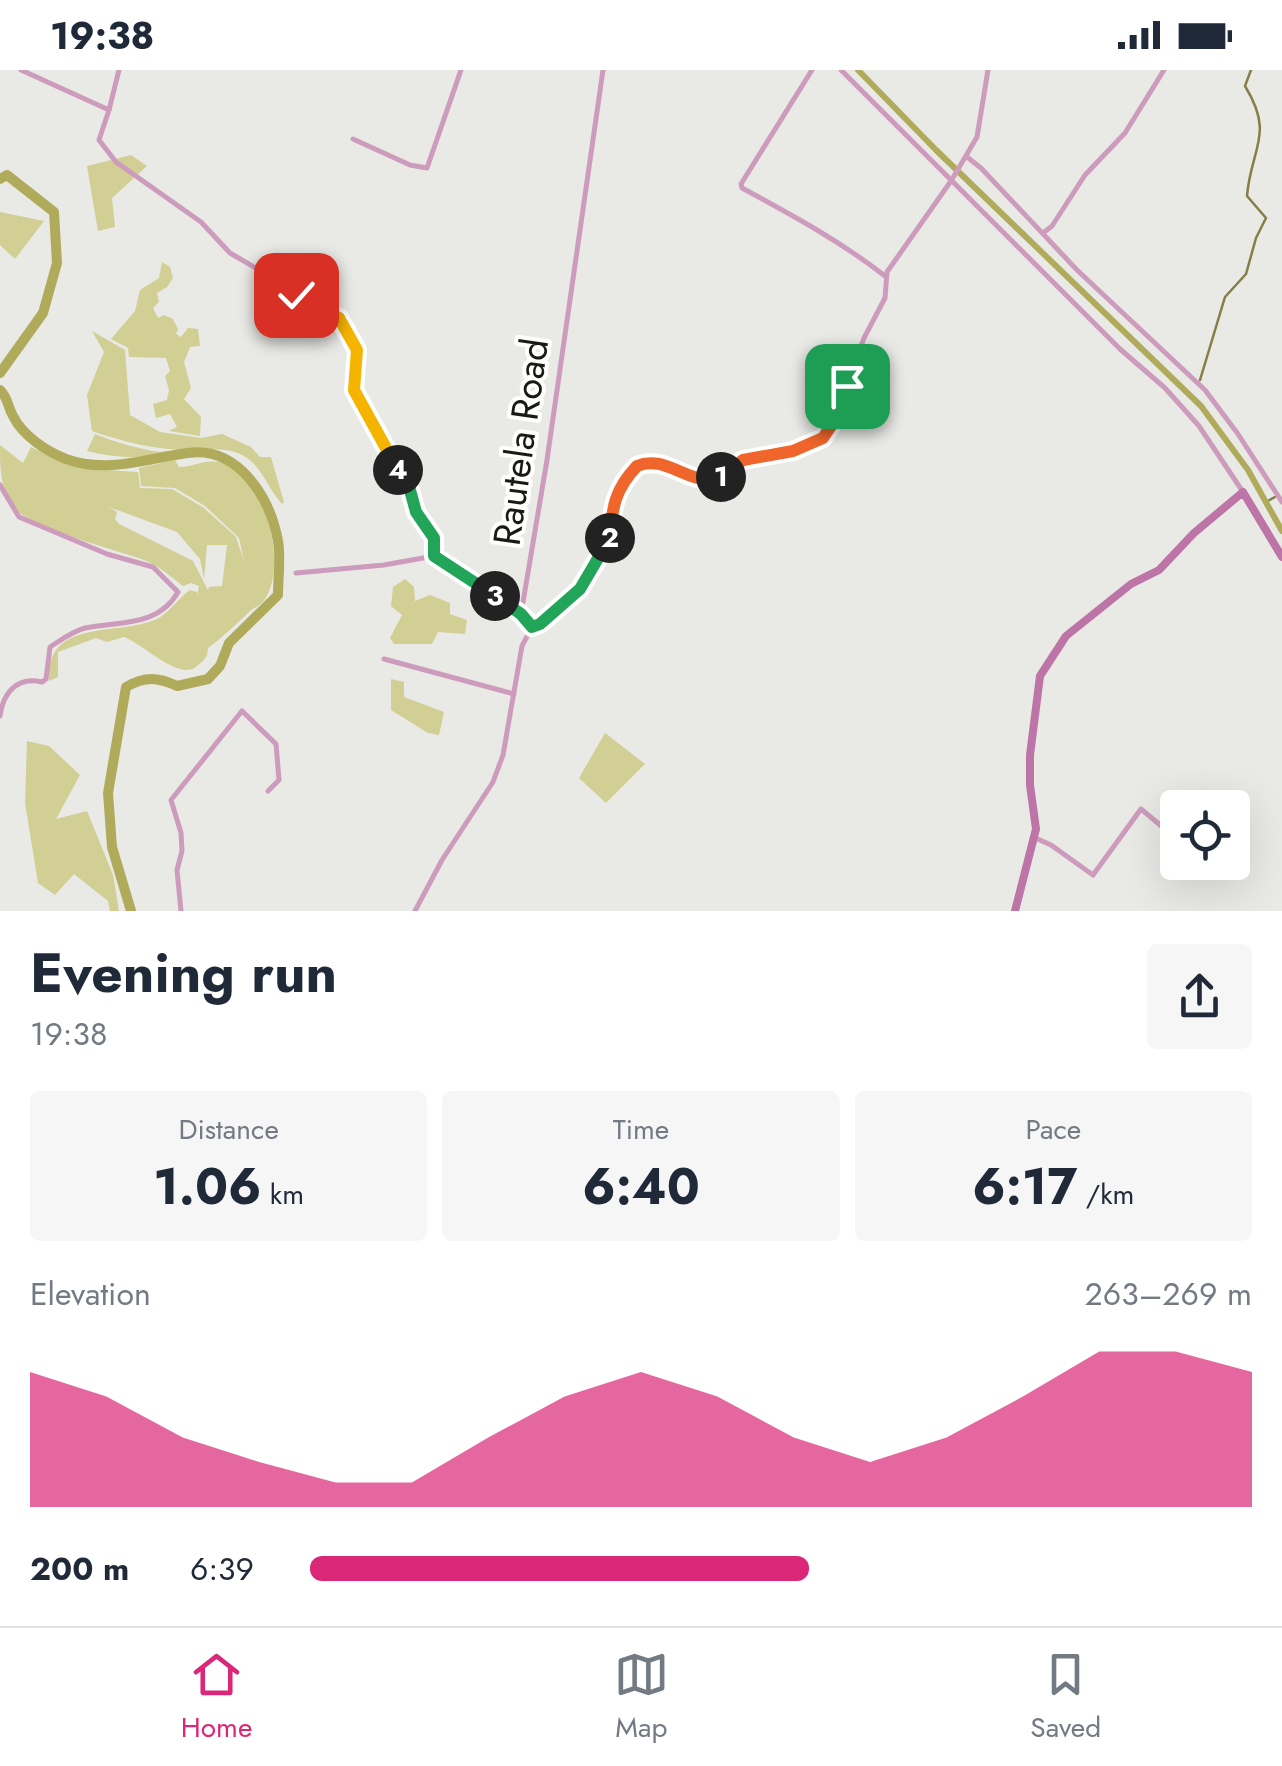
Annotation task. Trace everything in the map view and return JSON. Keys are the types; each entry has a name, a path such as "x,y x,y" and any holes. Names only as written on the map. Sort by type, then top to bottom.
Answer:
{"street":[{"path":"21,70 110,110"},
{"path":"119,70 99,140 116,162 201,222 230,253 261,271 275,286 337,314 357,350 354,390 410,490 416,512 434,538 434,556"},
{"path":"353,139 410,166 428,168 461,70"},
{"name":"Rautela Road","path":"521,614 603,70"},
{"path":"812,70 742,188 848,246 885,276"},
{"path":"841,70 1120,349 1165,388 1199,426 1282,557"},
{"path":"415,911 442,860 494,782 503,756 522,646 532,627 556,614 580,589 610,538 615,495 637,466 658,462 712,481 725,476 743,460 793,451 823,438 833,423 864,338 884,298 885,276 977,136 988,70"},
{"path":"1043,233 1052,226 1085,174 1125,133 1164,70"},
{"path":"965,159 982,168 1043,233 1205,390 1282,501"},
{"path":"0,485 19,517 107,554 153,567 178,592 173,601 151,617 105,628 83,628 50,647 46,678 42,682 30,679 18,683 5,696 0,716"},
{"path":"1015,911 1036,829 1030,754 1040,676 1066,636 1132,584 1160,570 1194,533 1243,492"},
{"path":"296,573 434,556 521,614 532,627"},
{"path":"384,660 514,694"},
{"path":"180,911 177,870 181,833 171,800 242,712 276,744 279,780 268,792"},
{"path":"1033,838 1051,845 1093,875 1140,809 1160,825"}],"shaded area":[{"path":"131,155 147,166 112,198 115,227 98,231 87,166"},
{"path":"0,212 44,221 15,259 0,245"},
{"path":"162,262 170,267 173,278 157,293 159,302 153,308 158,318 164,315 173,319 176,334 181,337 188,328 198,329 200,346 190,347 184,362 191,388 184,399 201,417 200,436 169,431 177,427 170,414 156,418 153,404 167,400 169,390 166,358 129,357 128,348 111,339 135,311 140,290 159,278"},
{"path":"92,331 125,350 130,415 160,432 201,438 222,434 251,447 260,457 271,457 284,502 277,498 255,465 237,453 160,448 92,431 87,395 104,352"},
{"path":"95,434 156,452 178,452 132,457 87,451"},
{"path":"0,445 23,463 31,447 83,466 138,472 140,488 172,489 204,508 236,537 244,561 239,538 205,506 175,488 141,486 139,468 175,460 179,467 211,462 224,463 238,471 261,503 273,544 272,584 265,599 208,648 204,660 190,670 172,666 124,637 107,642 96,638 58,652 58,677 49,681 51,661 59,647 71,638 157,619 190,590 197,592 197,596 199,586 183,586 149,562 52,529 19,513 11,504 1,476","holes":["109,507 177,532 200,559 204,579 207,545 227,545 222,586 208,590 193,561 119,524 115,519 117,512"]},
{"path":"405,579 414,587 415,601 430,595 450,603 450,614 467,620 465,634 438,632 432,644 394,644 390,638 402,615 391,606 393,587"},
{"path":"391,679 404,682 404,697 444,712 439,735 428,733 391,710"},
{"path":"605,733 645,764 606,803 579,778"},
{"path":"27,741 49,746 80,775 56,819 87,811 113,875 119,911 110,911 108,901 74,874 55,895 38,883 25,803"}],"waterway":[{"path":"858,70 1201,406 1248,470 1282,531"},
{"path":"1200,380 1225,297 1246,274 1266,218 1247,196 1260,129 1259,117 1245,86 1251,70"},
{"path":"0,179 7,175 54,212 57,263 43,313 0,373"},
{"path":"0,390 23,430 66,459 112,465 188,453 222,458 249,478 274,524 279,554 278,595 229,643 220,666 208,679 177,686 152,679 126,687 108,793 112,847 131,911"},
{"path":"1266,502 1275,497"}],"route":[{"path":"296,295 337,314 354,343 358,361 354,390 410,490 416,512 434,538 434,556 521,614 532,627 556,614 580,589 610,538 615,495 637,466 658,462 712,481 725,476 743,460 812,446 833,423 847,386"}]}
